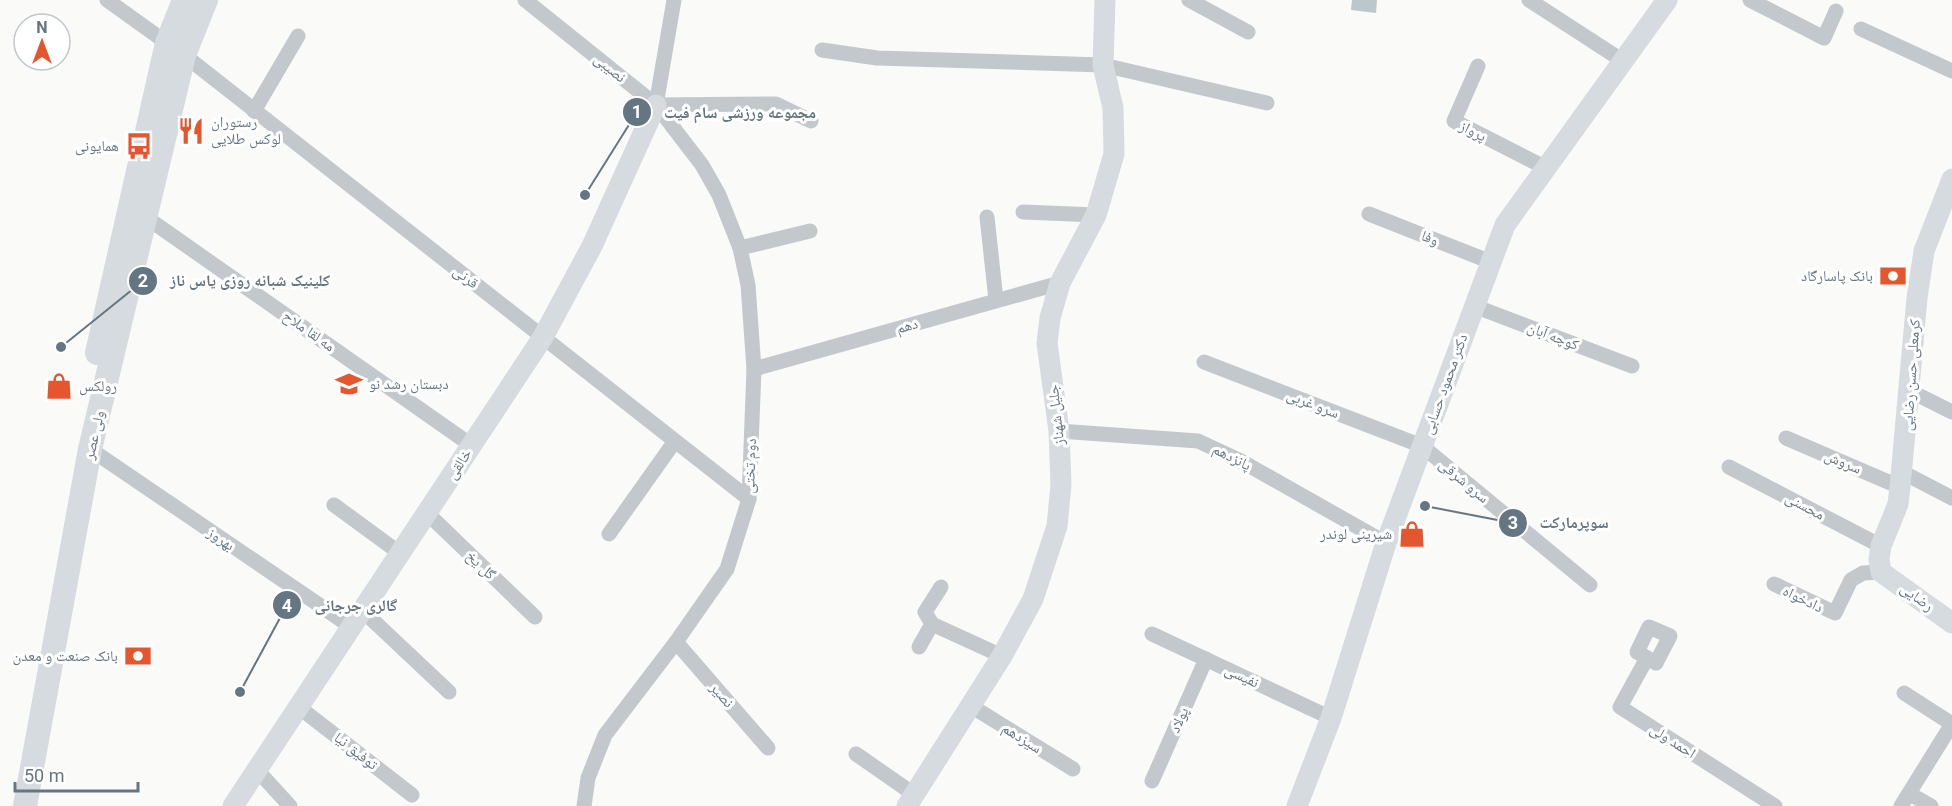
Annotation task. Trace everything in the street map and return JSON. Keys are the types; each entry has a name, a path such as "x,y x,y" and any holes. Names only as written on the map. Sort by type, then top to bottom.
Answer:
{"main road":[{"name":"ولی عصر","path":"25,806 90,449 147,218 184,0"},
{"name":"ولی عصر","path":"12,806 78,437 175,49 206,0"}],"street":[{"name":"قرنی","path":"106,0 175,49 749,499"},
{"name":"نصیبی","path":"525,0 656,105"},
{"path":"674,0 656,105 776,104 811,121"},
{"name":"جلیل شهناز","path":"911,800 1002,656 1033,599 1057,526 1061,485 1059,431 1047,344 1050,318 1060,283 1096,215 1114,154 1115,131 1103,66 1106,0"},
{"path":"1189,0 1248,32"},
{"path":"1529,0 1623,61"},
{"name":"دکتر محمود حسابی","path":"1298,806 1331,718 1386,543 1504,225 1666,0"},
{"path":"1750,0 1824,38 1836,10"},
{"path":"1861,28 1952,71"},
{"path":"254,111 298,36"},
{"path":"822,50 877,58 1103,66 1267,103"},
{"name":"پرواز","path":"1478,66 1454,121 1546,168"},
{"name":"دوم تختی","path":"584,806 588,778 605,735 676,642 726,569 749,499 754,369 748,285 740,248 719,195 702,165 656,105"},
{"name":"خالقی","path":"233,806 300,708 543,337 592,246 656,105"},
{"name":"کرمعلی حسن رضایی","path":"1881,572 1879,559 1881,546 1898,504 1917,298 1924,251 1952,179"},
{"path":"1023,212 1096,215"},
{"name":"وفا","path":"1369,213 1491,262"},
{"path":"987,217 996,300"},
{"name":"مه لقا ملاح","path":"147,218 471,445"},
{"path":"740,248 810,231"},
{"name":"دهم","path":"754,369 1060,283"},
{"name":"کوچه آبان","path":"1474,306 1632,366"},
{"name":"سرو غربی","path":"1204,362 1422,446"},
{"path":"1910,391 1952,412"},
{"name":"پانزدهم","path":"1059,431 1198,441 1241,461 1386,543"},
{"name":"سروش","path":"1786,438 1952,498"},
{"path":"609,534 675,441"},
{"name":"سرو شرقی","path":"1422,446 1590,585"},
{"name":"بهروز","path":"90,449 358,620 449,692"},
{"name":"محسنی","path":"1729,466 1881,546"},
{"path":"334,505 401,554"},
{"name":"گل یخ","path":"427,513 535,617"},
{"name":"دادخواه","path":"1774,584 1835,613 1851,580 1863,573 1881,572"},
{"name":"رضایی","path":"1881,572 1952,623"},
{"path":"941,587 925,612 932,624 1002,656"},
{"path":"919,647 932,624"},
{"name":"نفیسی","path":"1152,634 1331,718"},
{"name":"نصیر","path":"676,642 768,747"},
{"name":"احمد ولی","path":"1647,658 1620,707 1775,806"},
{"name":"پولاد","path":"1152,781 1206,659"},
{"path":"1904,693 1952,724 1906,800 1931,806"},
{"name":"سیزدهم","path":"970,706 1073,769"},
{"name":"توفیق نیا","path":"300,708 412,795"},
{"path":"856,754 911,800"},
{"path":"258,771 290,806"}],"shaded area":[{"path":"1352,0 1377,0 1376,13 1351,10"}],"place":[{"name":"رستوران لوکس طلایی","path":"191,131"},
{"name":"همایونی","path":"139,146"},
{"name":"مجموعه ورزشی سام فیت","path":"585,195"},
{"name":"بانک پاسارگاد","path":"1893,276"},
{"name":"کلینیک شبانه روزی یاس ناز","path":"61,347"},
{"name":"دبستان رشد نو","path":"349,384"},
{"name":"رولکس","path":"59,386"},
{"name":"سوپرمارکت","path":"1425,506"},
{"name":"شیرینی لوندر","path":"1412,534"},
{"name":"بانک صنعت و معدن","path":"138,656"},
{"name":"گالری جرجانی","path":"240,692"}]}
